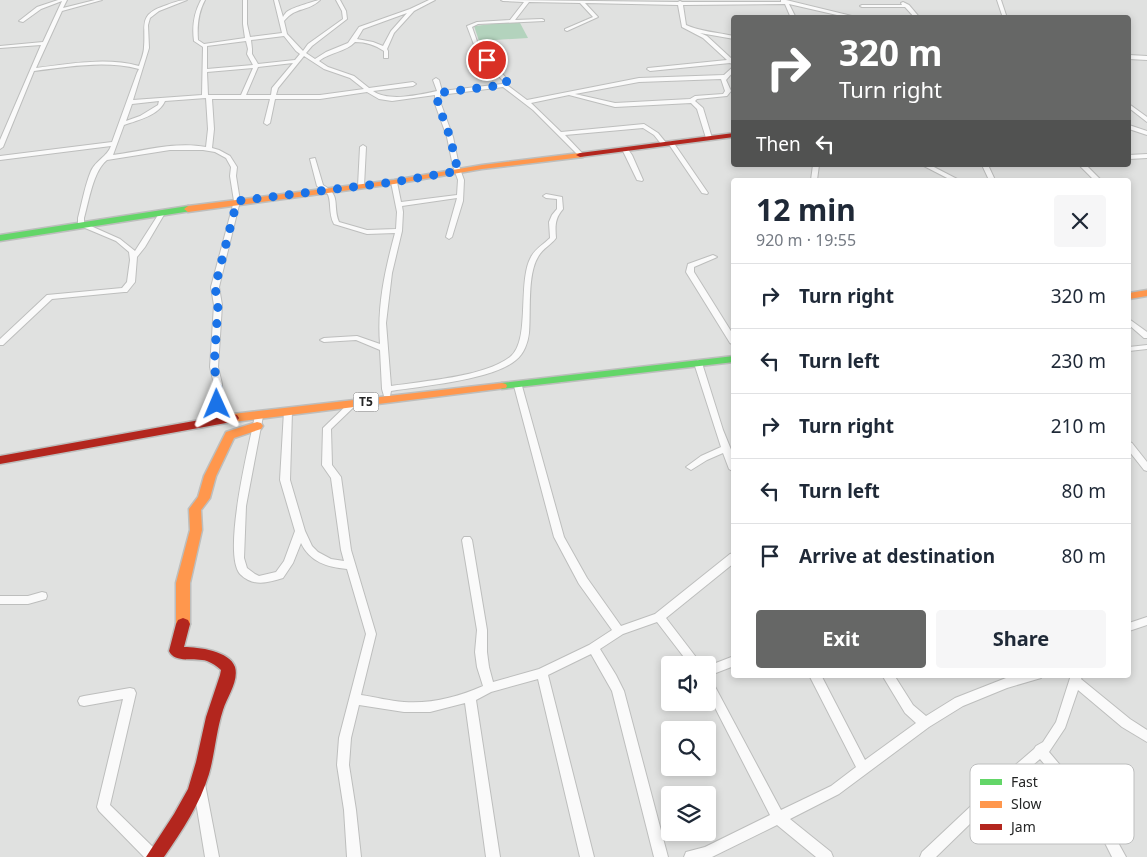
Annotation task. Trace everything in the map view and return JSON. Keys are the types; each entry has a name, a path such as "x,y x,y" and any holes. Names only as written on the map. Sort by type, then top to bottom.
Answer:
{"main road":[{"path":"0,238 237,201 394,182 458,171 731,135"},
{"path":"1131,296 1147,293"},
{"name":"T5","path":"0,460 215,420 258,421 288,411 354,403 387,394 518,386 731,359"},
{"path":"154,857 181,818 199,781 216,706 223,697 229,672 222,660 207,653 179,653 176,651 184,619 183,583 196,530 195,509 204,498 210,476 230,435 258,421"}],"street":[{"path":"0,147 44,43 61,10 63,0 39,8 21,22"},
{"path":"61,10 100,0"},
{"path":"108,158 130,102 147,48 146,25 148,16 157,10 185,0"},
{"path":"202,0 196,17 195,34 197,42 205,44 285,34"},
{"path":"243,97 256,66 254,60 249,56 250,49 246,38 245,0"},
{"path":"276,0 285,34 300,52 333,71 352,77 366,90 388,99 504,85 526,102 581,155"},
{"path":"281,22 289,12 313,4 318,0"},
{"path":"267,123 275,88 296,62 300,52 345,19 344,11 338,0"},
{"path":"205,71 312,60 345,46 354,40 361,28 434,0"},
{"path":"503,0 594,0 720,4 784,2 844,15"},
{"path":"512,20 528,0"},
{"path":"899,0 915,15"},
{"path":"1000,0 1004,15"},
{"path":"567,30 596,17 580,1"},
{"path":"680,2 682,24 710,41 731,62"},
{"path":"784,2 792,15"},
{"path":"862,6 907,6"},
{"path":"386,57 384,50 393,29 407,19 412,10"},
{"path":"504,85 507,82 475,44 469,26 474,23 542,20"},
{"path":"695,31 731,37"},
{"path":"354,40 364,41 384,50"},
{"path":"0,47 44,43"},
{"path":"205,44 205,71 211,129 209,150"},
{"path":"1131,57 1147,58"},
{"path":"32,70 104,64 141,68"},
{"path":"650,69 731,64"},
{"path":"564,94 615,105 692,101 695,98 725,95 728,91 722,80 731,67"},
{"path":"526,102 646,79 725,77"},
{"path":"436,80 438,104 450,137 461,180 460,196 449,237"},
{"path":"130,102 207,97 320,97 413,84"},
{"path":"121,124 152,112 161,106 161,102 164,99"},
{"path":"692,101 700,108 709,138"},
{"path":"1131,107 1147,119"},
{"path":"560,134 644,126 668,144 705,193"},
{"path":"1131,128 1147,133"},
{"path":"0,158 114,144"},
{"path":"0,343 50,297 124,290 131,282 132,251 118,240 83,225 81,218 94,172 99,163 108,158 182,147 209,150 228,157 234,167 237,201 215,287 218,305 214,367 218,384 215,420"},
{"path":"361,186 363,147"},
{"path":"625,149 640,180"},
{"path":"1131,157 1147,156"},
{"path":"313,159 320,186 329,189 332,194 332,206 336,223 372,233 398,231"},
{"path":"929,167 949,178"},
{"path":"1084,167 1096,178"},
{"path":"394,182 398,204 398,231 383,304 387,394 486,371 503,365 516,356 523,343 529,267 536,254 554,238 552,228 554,215 560,209 560,198 546,196"},
{"path":"398,204 442,200 460,196"},
{"path":"133,257 142,250 156,219 162,213"},
{"path":"713,257 691,266 690,272 731,338"},
{"path":"1131,323 1147,336"},
{"path":"324,340 357,338 384,349"},
{"path":"1131,349 1147,347"},
{"path":"698,363 725,450 731,463"},
{"path":"518,386 559,537 583,581 619,631"},
{"path":"354,403 327,428 326,450 327,465 336,477 346,550 371,634 346,738 343,765 350,810 354,857"},
{"path":"288,411 286,480 300,531 308,548 314,555 329,563 350,566"},
{"path":"258,421 241,506 239,558 243,570 251,577 259,580 279,575 288,563 300,531"},
{"path":"1131,448 1147,468"},
{"path":"691,467 704,458 725,450"},
{"path":"467,540 482,630 481,652 483,667 489,688"},
{"path":"355,699 420,708 470,697 489,688 542,673 593,648 619,631 660,616 731,559"},
{"path":"0,600 28,600 42,596"},
{"path":"660,616 689,656"},
{"path":"1131,626 1147,621"},
{"path":"593,648 618,691 661,857"},
{"path":"716,668 731,662"},
{"path":"542,673 587,857"},
{"path":"817,678 863,769"},
{"path":"890,678 909,709 925,723"},
{"path":"691,857 706,853 778,816 835,790 925,723 959,702 1006,683 1025,678"},
{"path":"1025,764 1047,746 1061,724 1076,678 1126,723 1147,737"},
{"path":"84,701 130,693 103,807 154,857"},
{"path":"470,697 494,857"},
{"path":"716,699 778,816 826,857"},
{"path":"1040,750 1052,764"},
{"path":"199,781 212,857"},
{"path":"927,857 970,816"},
{"path":"1112,844 1119,857"}],"green space":[{"path":"519,21 528,38 479,41 474,26"}],"traffic: fast":[{"path":"0,238 188,209"},
{"path":"502,386 731,359"}],"traffic: slow":[{"path":"188,209 580,155"},
{"path":"1131,296 1147,293"},
{"path":"233,418 502,386"},
{"path":"183,624 183,583 196,530 195,509 204,498 210,476 230,435 257,426"}],"traffic: jam":[{"path":"580,155 731,135"},
{"path":"0,460 233,418"},
{"path":"154,857 180,820 191,800 204,762 213,717 228,675 228,668 211,656 199,653 179,653 176,651 183,624"}],"route":[{"path":"217,404 218,384 214,367 218,305 215,287 237,201 394,182 458,171 450,137 438,104 437,93 504,85 507,82 487,60"}]}
